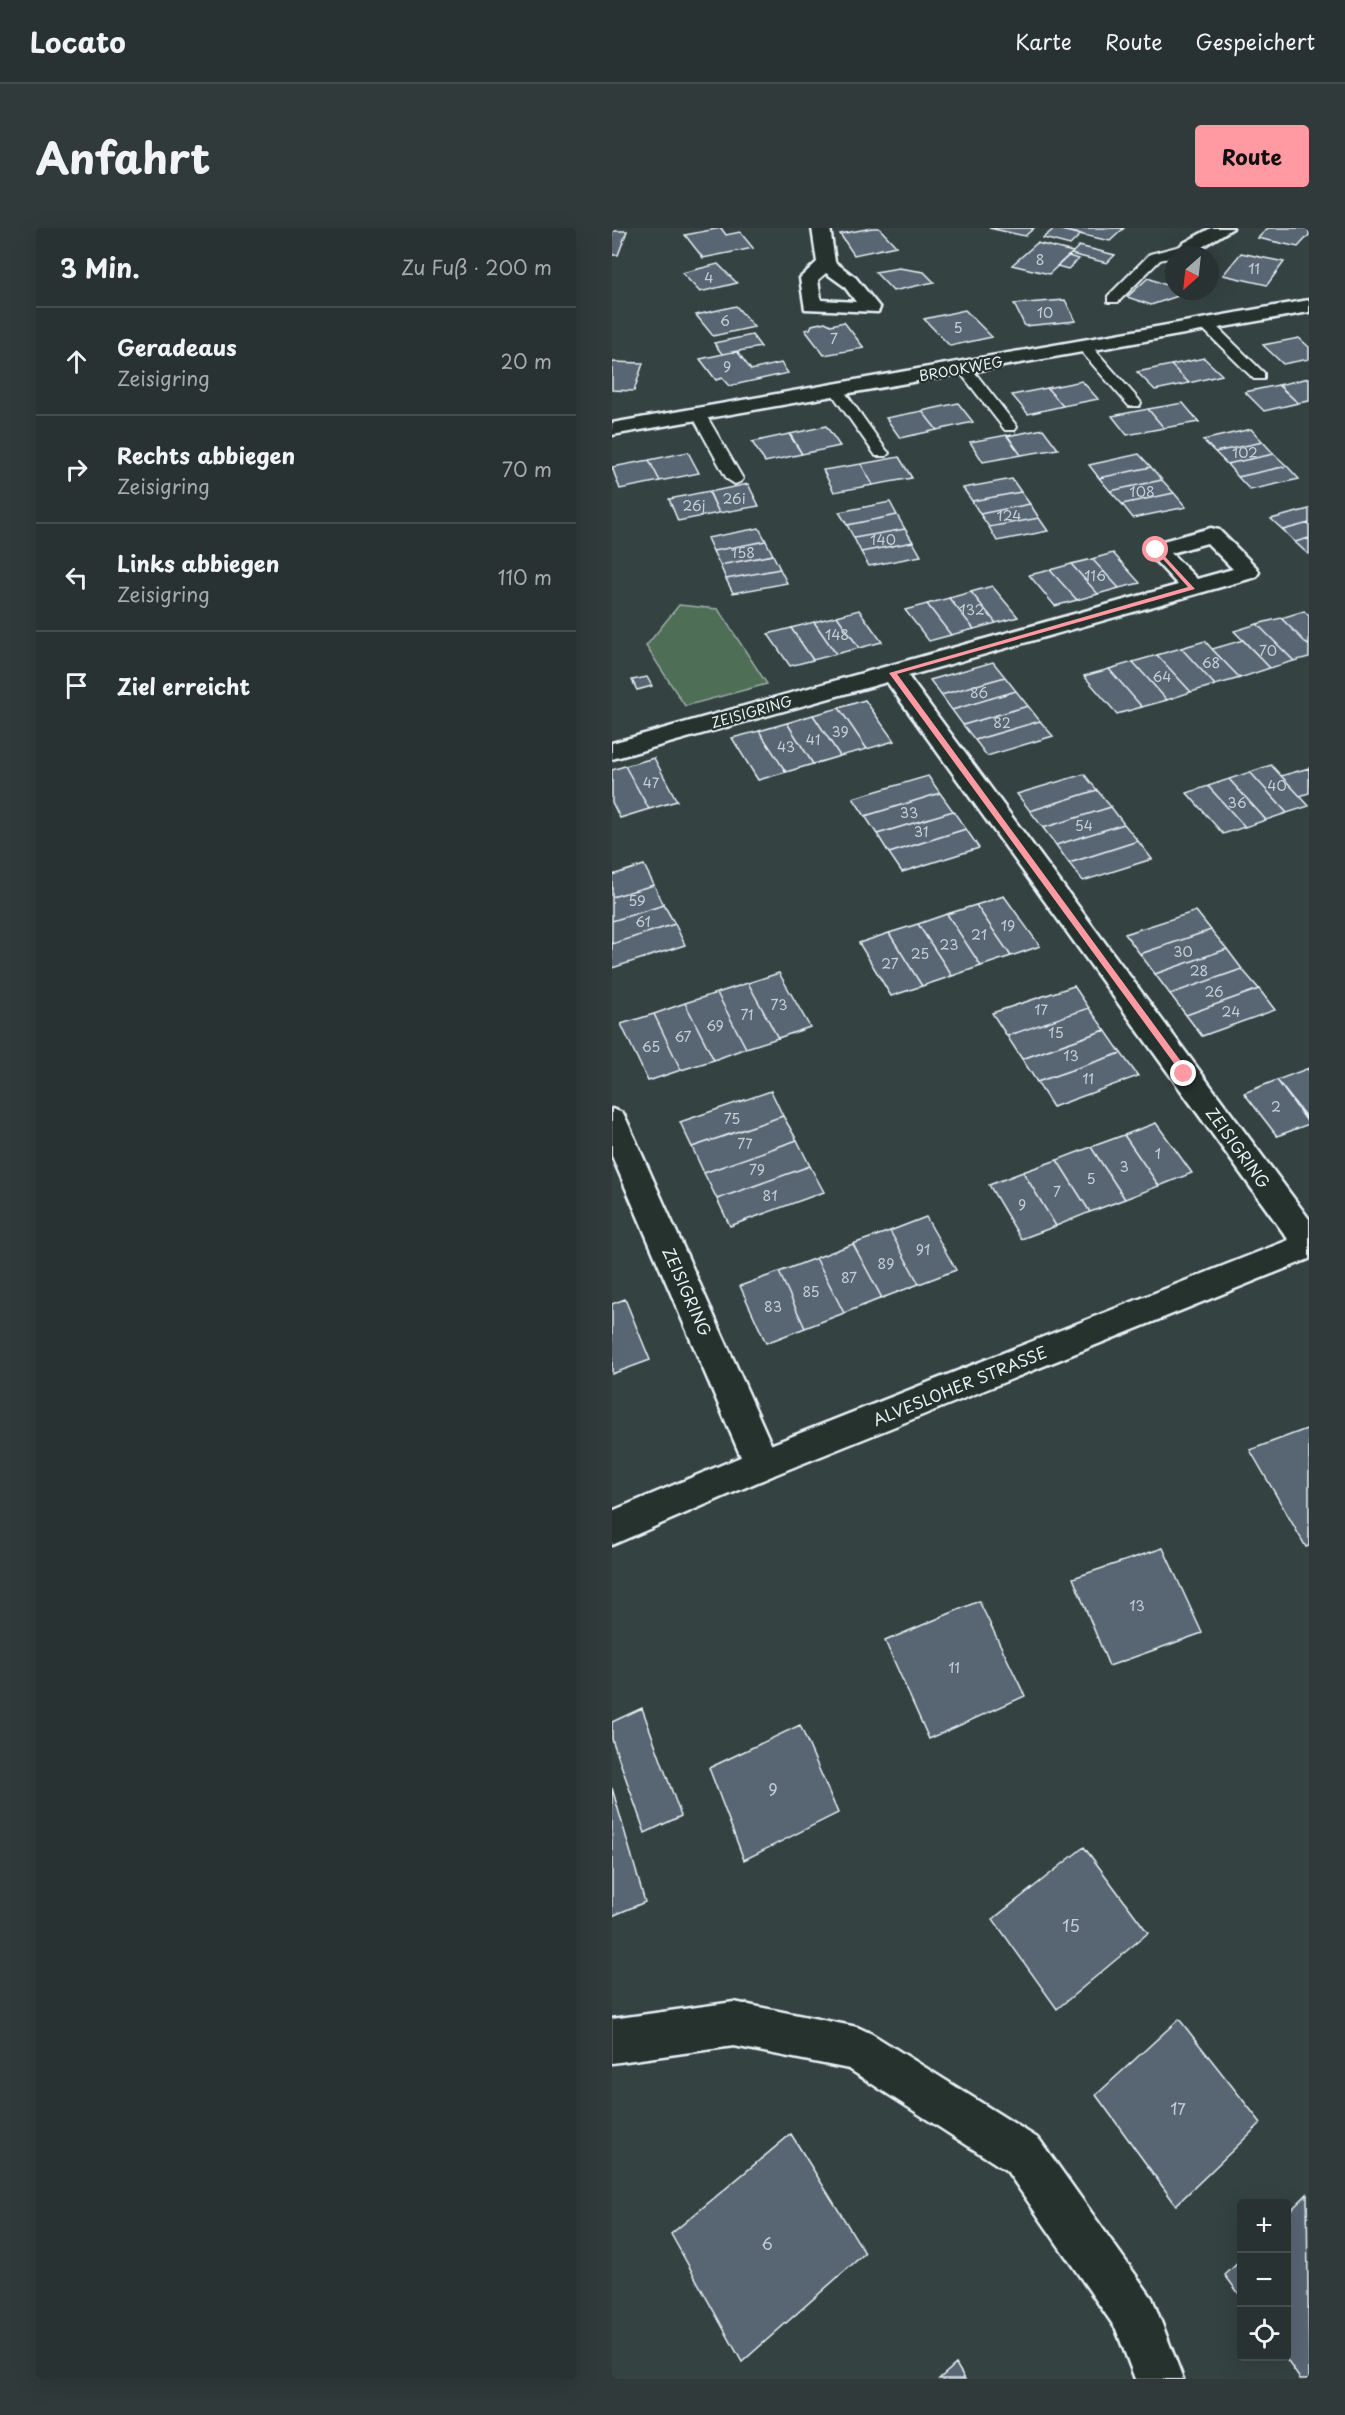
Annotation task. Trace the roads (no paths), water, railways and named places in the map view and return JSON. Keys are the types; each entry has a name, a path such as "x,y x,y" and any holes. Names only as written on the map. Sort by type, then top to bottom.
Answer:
{"street":[{"path":"821,228 826,264"},
{"path":"1192,246 1224,228"},
{"name":"BROOKWEG","path":"612,429 1309,306"},
{"name":"ZEISIGRING","path":"612,751 1193,588"},
{"name":"ZEISIGRING","path":"893,673 1309,1245"},
{"name":"ZEISIGRING","path":"612,1121 762,1464"},
{"name":"ALVESLOHER STRASSE","path":"612,1528 762,1464 1309,1245"},
{"path":"612,2041 734,2024 857,2049 1023,2155 1135,2314 1159,2379"}],"lane":[{"path":"1113,298 1155,257 1165,254"},
{"path":"1206,324 1259,376"},
{"path":"1084,346 1134,403"},
{"path":"964,368 1010,427"},
{"path":"837,391 881,453"},
{"path":"699,415 735,479"}]}
